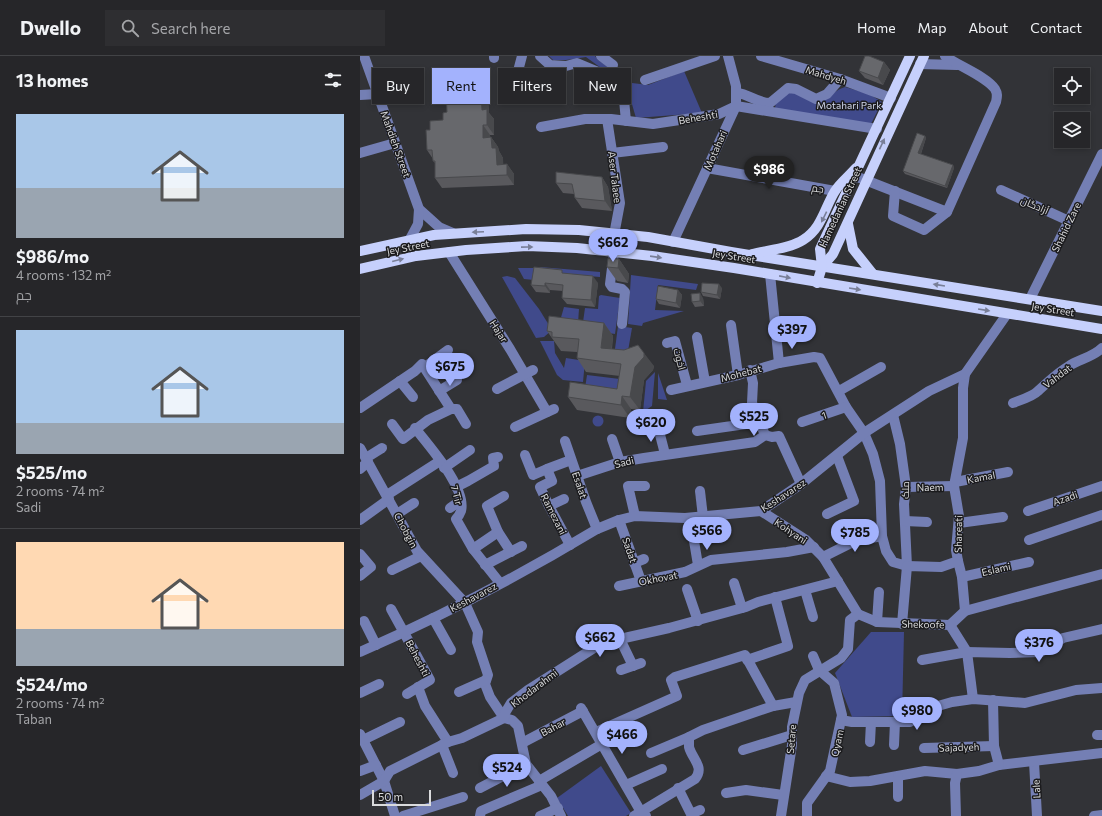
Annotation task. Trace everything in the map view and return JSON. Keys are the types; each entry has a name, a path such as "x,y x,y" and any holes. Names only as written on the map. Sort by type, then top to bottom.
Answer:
{"main road":[{"name":"Hamedanian Street","path":"822,267 820,249 862,163 910,56"},
{"name":"Hamedanian Street","path":"822,267 833,254 920,65"},
{"path":"904,69 912,69 920,65"},
{"path":"749,255 803,241 814,232 823,220 835,191 862,163"},
{"path":"848,222 849,236 853,249 873,274"},
{"name":"Jey Street","path":"360,251 410,239 453,233 526,229 579,230 673,242 1102,311"},
{"name":"Jey Street","path":"360,269 416,256 449,252 527,246 577,248 770,274 1102,329"},
{"path":"817,283 822,267"}],"street":[{"name":"Mahdieh Street","path":"364,56 372,79"},
{"path":"519,68 522,56"},
{"path":"540,56 550,66 566,66 577,63 608,76 620,89 624,100 626,121"},
{"path":"601,56 613,65"},
{"path":"645,80 715,56"},
{"name":"Motahari","path":"673,242 736,106 737,93 728,56"},
{"name":"Mahdyeh","path":"761,56 840,79 890,98"},
{"path":"895,191 893,216 924,230 948,212 996,102 997,95 995,89 986,81 944,56"},
{"path":"920,65 957,65"},
{"path":"737,93 745,94 756,100 770,103 788,88 796,88 816,99 827,94 840,79"},
{"path":"360,95 372,94"},
{"name":"Mahdieh Street","path":"381,104 419,209"},
{"path":"736,106 876,129"},
{"name":"Beheshti","path":"541,127 585,119 607,119 653,124 719,114 736,106"},
{"name":"Aser Talaee","path":"607,119 620,204 614,234"},
{"path":"360,153 395,143"},
{"path":"612,153 663,147"},
{"name":"Shahid Zare","path":"1030,299 1102,154"},
{"name":"جم","path":"707,168 835,191"},
{"path":"855,176 948,212"},
{"name":"آزادگان","path":"1001,190 1069,220"},
{"path":"419,209 439,227 453,233"},
{"path":"410,239 418,224 419,209"},
{"name":"Hajar","path":"449,252 504,331 551,411 515,428"},
{"path":"614,252 610,284 612,287 622,289 625,292 622,324"},
{"path":"770,274 779,363"},
{"path":"966,374 1007,314"},
{"path":"730,325 738,375"},
{"path":"697,337 706,382"},
{"name":"اخوت","path":"667,343 675,341 687,385"},
{"name":"Vahdat","path":"1013,403 1037,392 1047,381 1059,372 1081,359 1095,354 1102,348"},
{"path":"425,367 448,350"},
{"name":"Mohebat","path":"671,390 687,385 738,375 750,370 779,363 814,357 820,358 839,391 846,407 864,433 873,454 880,481 882,536 886,551 893,562 907,566"},
{"path":"360,408 422,364 451,409"},
{"path":"839,391 881,366"},
{"path":"750,370 753,383 752,403 760,422 766,435 772,438 779,436 801,484"},
{"path":"497,389 528,372"},
{"name":"Keshavarez","path":"360,652 405,633 465,603 597,529 619,520 635,516 703,517 761,511 801,484 864,433 929,391 966,374"},
{"name":"Shareati","path":"907,566 941,567 958,561 956,550 959,523 954,484 963,438 964,388 966,374"},
{"path":"439,391 457,380"},
{"path":"400,381 413,397"},
{"name":"1","path":"802,422 846,407"},
{"path":"392,424 403,439 415,428 451,409 457,409 466,424"},
{"name":"ملک","path":"893,415 906,487 905,521 907,566"},
{"path":"697,431 760,422"},
{"path":"658,427 665,454"},
{"name":"7 Tir","path":"415,428 452,478 460,501 461,510 456,519 473,549 500,583"},
{"name":"Sadi","path":"576,476 620,462 665,454 755,442 766,435"},
{"path":"612,439 620,462"},
{"name":"Esalat","path":"565,441 576,476 597,529"},
{"name":"Chobgin","path":"360,448 421,556 465,603 478,632 477,642 488,675 486,684 490,697 504,718 512,720 518,726 526,764"},
{"path":"360,469 367,460 382,448"},
{"path":"360,520 388,497 442,464 470,450"},
{"path":"525,455 533,475 571,460"},
{"path":"456,487 494,466 493,458 498,456"},
{"path":"827,514 854,501 836,456"},
{"name":"Ramezani","path":"547,469 552,481 540,487 570,545"},
{"name":"Kamal","path":"954,484 1008,472"},
{"name":"Naem","path":"906,487 954,484"},
{"path":"635,516 628,486 645,486"},
{"name":"Azadi","path":"1028,511 1102,486"},
{"path":"700,491 703,517"},
{"path":"504,496 487,506 498,532 511,552"},
{"path":"549,506 564,499"},
{"path":"450,508 460,501"},
{"path":"397,514 414,503"},
{"name":"Kohyani","path":"761,511 806,540 814,547 823,557 858,614"},
{"path":"1029,540 1102,515"},
{"path":"959,523 1003,517"},
{"name":"Sadat","path":"619,520 641,581"},
{"path":"905,521 927,522"},
{"path":"473,549 498,532"},
{"path":"823,557 855,541 882,536"},
{"path":"694,541 698,565"},
{"path":"485,565 522,546"},
{"name":"Okhovat","path":"619,586 674,575 711,560 788,552 814,547"},
{"path":"360,554 371,567 360,576"},
{"path":"392,570 421,556"},
{"path":"634,563 644,559"},
{"path":"958,561 962,577 965,611"},
{"name":"Eslami","path":"962,577 1029,562"},
{"path":"902,624 907,566"},
{"name":"Shekoofe","path":"858,614 877,622 950,625 965,611 1102,574"},
{"name":"Khodarahmi","path":"360,795 384,781 390,771 445,743 462,738 504,718 505,713 511,703 552,674 594,648 620,639 698,621 775,597 838,581"},
{"path":"734,583 742,608"},
{"path":"687,590 698,621"},
{"path":"805,590 813,617"},
{"path":"877,622 879,592"},
{"path":"689,737 690,747 700,768 698,775 695,779 678,788 640,815 626,785 596,732 677,696 672,680 675,677 788,646 775,597"},
{"path":"391,609 405,633"},
{"path":"813,656 819,670 841,658 848,648 850,620 858,614"},
{"path":"433,618 451,650"},
{"path":"364,621 376,645"},
{"path":"950,625 967,652 973,699"},
{"path":"922,660 967,652 1010,654 1041,652 1063,638 1102,629"},
{"name":"Beheshti","path":"405,633 430,680 407,694"},
{"path":"620,639 637,664 621,670"},
{"path":"746,657 773,706"},
{"name":"Setare","path":"781,816 796,702 805,680 819,670"},
{"name":"Qyam","path":"807,816 807,803 830,771 841,720 840,700 834,683 819,670"},
{"path":"459,692 486,680"},
{"path":"360,693 379,684"},
{"path":"418,687 424,706 445,743 453,773"},
{"path":"841,720 852,722 910,722 938,706 952,702 973,699 1025,703 1076,690 1102,688"},
{"path":"993,700 994,746 999,764"},
{"path":"651,753 703,730 773,706 796,702"},
{"name":"Bahar","path":"522,744 582,709 596,732"},
{"path":"395,816 384,781 361,736 400,722"},
{"path":"870,742 871,722"},
{"path":"894,745 895,722"},
{"path":"743,750 792,735"},
{"path":"479,815 541,783 602,744"},
{"name":"Sajadyeh","path":"924,748 994,746"},
{"path":"826,776 850,782 898,777 925,771 957,774 979,771 999,764 1034,762 1102,753"},
{"name":"Lale","path":"1034,762 1038,816"},
{"path":"480,788 526,764 541,783 560,812 540,816"},
{"path":"360,771 376,765"},
{"path":"626,785 662,769"},
{"path":"956,816 957,774"},
{"path":"898,777 898,797"},
{"path":"678,788 691,814 700,810"},
{"path":"726,793 746,790 783,795"},
{"path":"403,816 463,797"},
{"path":"1094,816 1102,815"}],"green space":[{"path":"549,56 595,56 598,60 610,68 601,68 586,57 553,60"},
{"path":"684,71 702,113 636,118 631,101 631,82 648,85"},
{"name":"Motahari Park","path":"845,87 869,94 882,102 871,124 775,109 776,100 787,94 796,93 817,103 825,100"},
{"path":"540,267 600,272 600,277 539,272"},
{"path":"518,268 535,268 534,280 524,279"},
{"path":"631,275 698,284 696,290 658,285 655,310 684,311 643,323 642,326 628,324"},
{"path":"507,276 515,278 539,309 552,330 544,337 536,338 502,277"},
{"path":"599,296 620,298 615,334 582,329 585,308 598,309"},
{"path":"564,307 579,309 578,323 560,321"},
{"path":"618,326 632,328 628,351 615,349"},
{"path":"540,341 554,341 555,353 564,368 566,358 585,361 583,382 563,380 557,375"},
{"path":"655,372 652,406 643,412 646,381"},
{"path":"658,373 667,400 658,399"},
{"path":"587,375 628,380 625,400 584,395"},
{"path":"598,415 602,417 604,421 602,425 598,427 594,425 592,421 594,417"},
{"path":"871,632 904,632 902,716 852,717 835,673"},
{"path":"601,766 631,813 626,816 568,816 557,798"}],"building":[{"path":"865,56 869,56 884,62 878,78 859,71"},
{"path":"447,104 482,104 482,110 487,109 487,125 483,125 483,138 491,137 492,148 496,148 497,165 507,164 507,175 435,178 435,161 433,161 432,150 427,150 426,130 430,130 430,121 443,120 443,113 447,112"},
{"path":"917,133 925,136 918,153 953,165 945,186 903,171"},
{"path":"556,172 602,177 605,201 575,198 572,184 556,183"},
{"path":"608,258 619,259 618,268 607,267"},
{"path":"534,267 562,270 562,273 593,276 591,300 562,298 563,285 545,283 545,286 531,285"},
{"path":"702,283 719,284 717,295 701,292"},
{"path":"658,286 678,290 676,303 656,299"},
{"path":"700,293 700,301 692,302 691,294"},
{"path":"549,316 604,323 601,348 624,350 638,345 644,353 644,357 635,367 630,397 622,396 621,405 568,397 570,382 617,389 621,364 577,358 579,339 552,337 552,332 547,331"}]}
